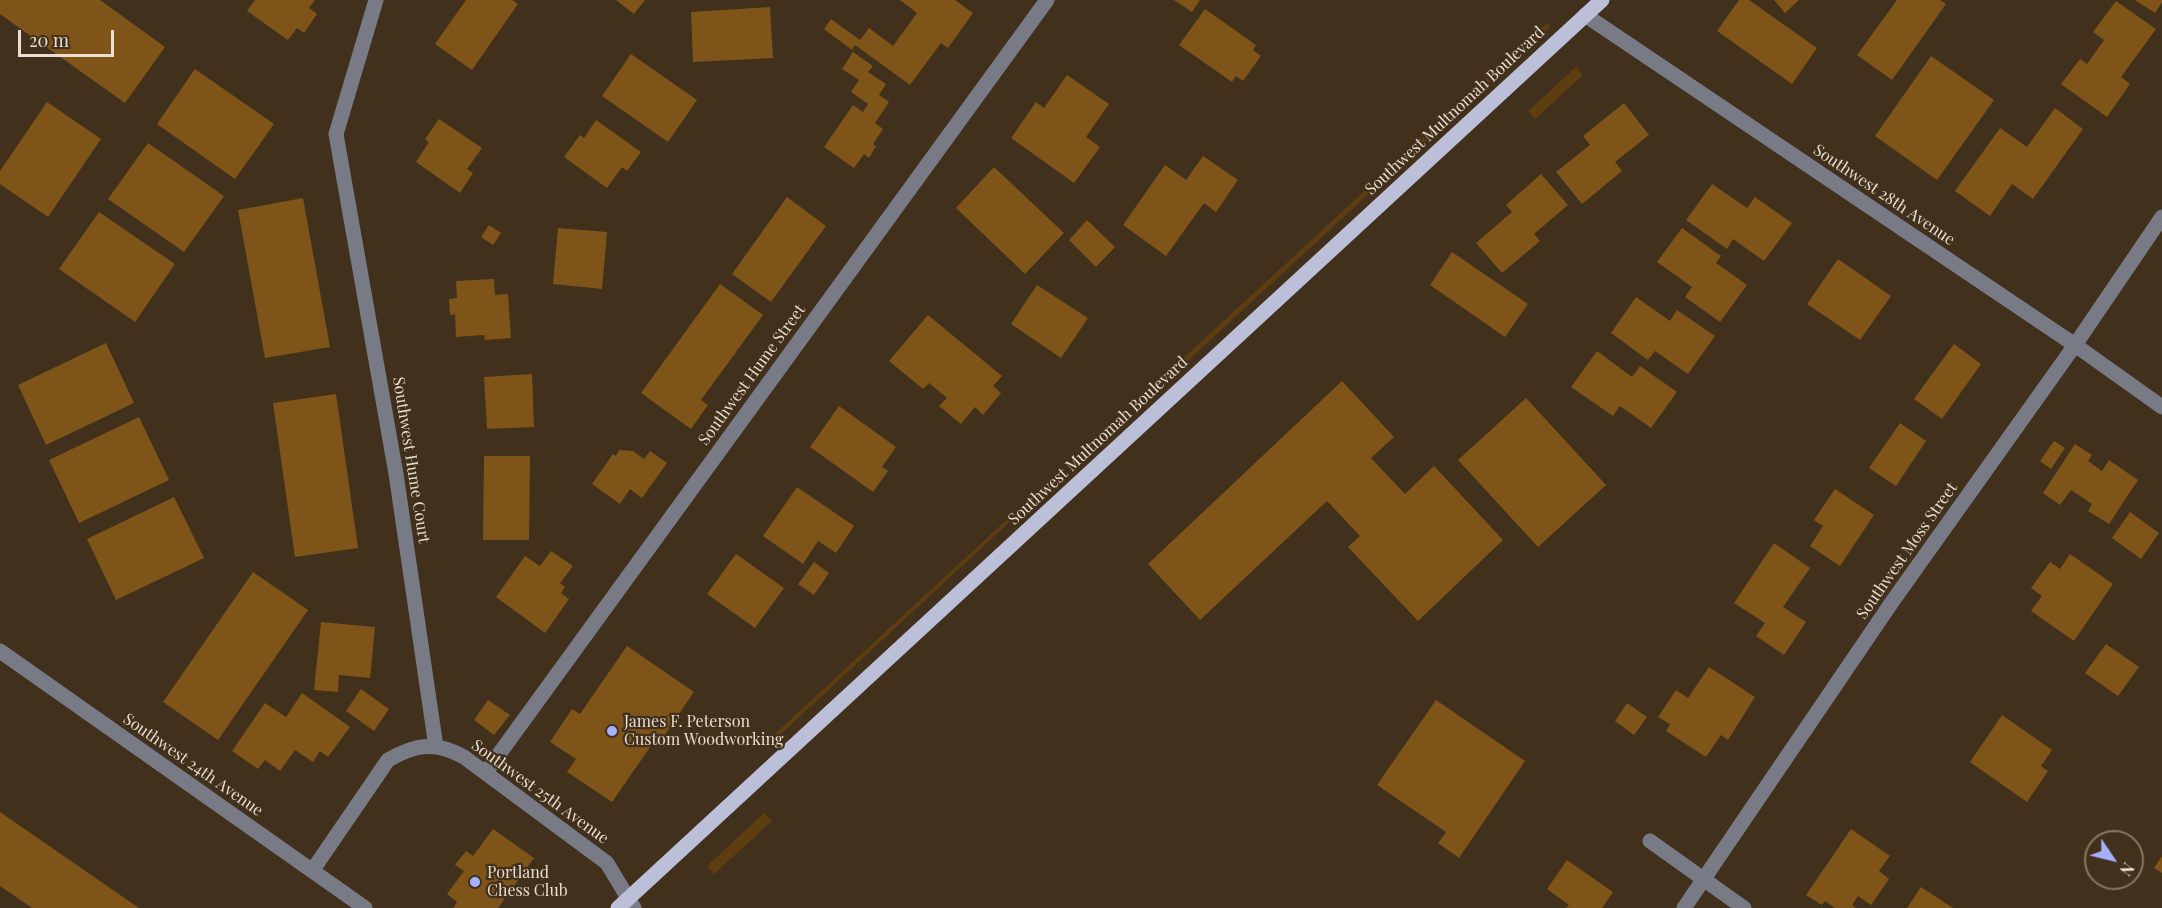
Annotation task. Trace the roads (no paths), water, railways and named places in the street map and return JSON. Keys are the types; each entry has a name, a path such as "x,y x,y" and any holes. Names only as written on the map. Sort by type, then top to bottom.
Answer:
{"main road":[{"name":"Southwest Multnomah Boulevard","path":"627,905 1602,0"}],"street":[{"name":"Southwest Hume Court","path":"376,0 336,134 396,474 436,747"},
{"name":"Southwest Hume Street","path":"486,772 1047,0"},
{"name":"Southwest 28th Avenue","path":"1586,15 2075,345 2162,407"},
{"name":"Southwest Moss Street","path":"1684,908 1892,602 2075,345 2162,217"},
{"name":"Southwest 24th Avenue","path":"0,651 365,908"},
{"name":"Southwest 25th Avenue","path":"436,747 451,750 486,772 607,863 627,905"},
{"path":"312,871 388,760 413,748 436,747"},
{"path":"1650,841 1744,908"}],"place":[{"name":"James F. Peterson Custom Woodworking","path":"612,731"},
{"name":"Portland Chess Club","path":"475,882"}]}
